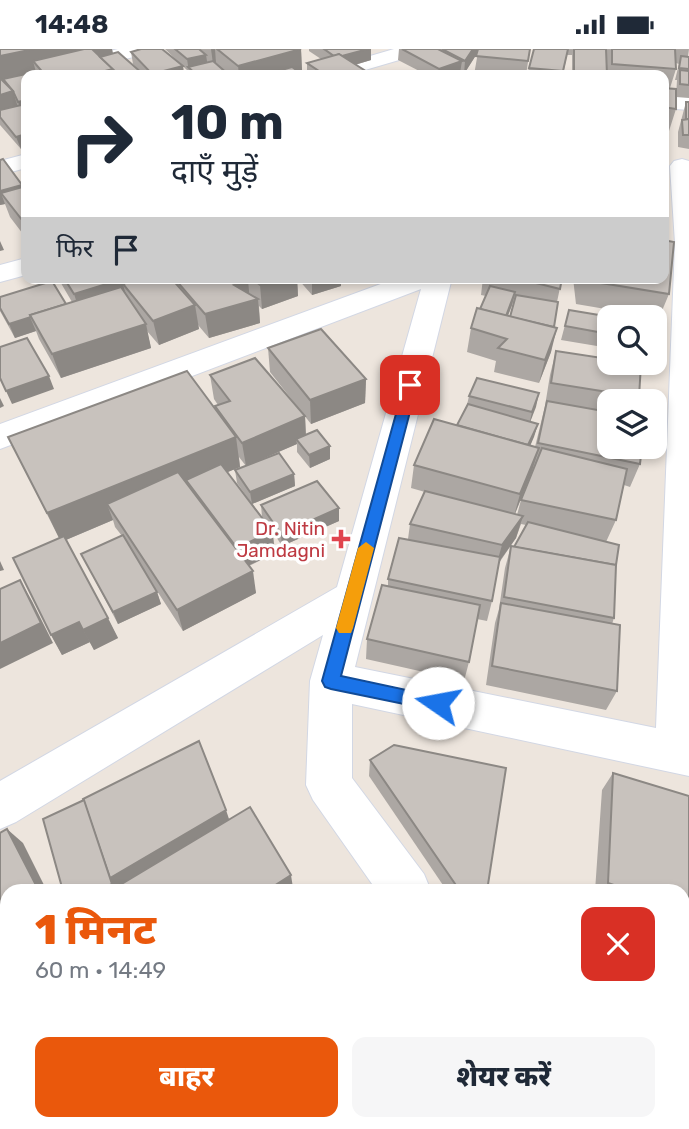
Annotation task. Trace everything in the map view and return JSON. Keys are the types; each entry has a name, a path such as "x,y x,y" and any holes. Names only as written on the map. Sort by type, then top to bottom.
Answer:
{"street":[{"path":"57,70 143,49"},
{"path":"347,70 416,49"},
{"path":"307,62 322,70"},
{"path":"669,101 689,103"},
{"path":"0,169 21,163"},
{"path":"331,681 683,754 689,244 678,166"},
{"path":"0,274 21,267"},
{"path":"0,437 408,284"},
{"path":"402,884 329,785 331,681 437,284"},
{"path":"0,806 353,597"}],"building":[{"path":"0,49 34,49 0,56"},
{"path":"92,49 113,69 41,70 33,61"},
{"path":"162,49 183,66 168,70 148,70 131,52"},
{"path":"175,49 199,49 206,55 187,59"},
{"path":"217,49 301,49 238,66"},
{"path":"324,49 368,49 334,56"},
{"path":"402,49 438,49 462,61 439,69"},
{"path":"442,49 473,49 465,61"},
{"path":"478,49 530,49 528,61 476,56"},
{"path":"534,49 568,49 563,70 529,68"},
{"path":"574,49 606,49 607,70 574,70"},
{"path":"612,49 675,49 676,69 612,64"},
{"path":"118,52 138,70 114,70 100,57"},
{"path":"339,54 364,70 318,70 307,63"},
{"path":"681,56 689,57 689,69 679,68"},
{"path":"213,61 223,70 191,70 188,67"},
{"path":"680,70 689,71 689,85 680,84"},
{"path":"21,75 21,101 18,102 3,79"},
{"path":"0,78 13,91 0,95"},
{"path":"669,88 676,89 676,109 669,108"},
{"path":"686,102 689,102 689,119 686,119"},
{"path":"21,105 21,136 16,137 0,117 0,110"},
{"path":"689,119 689,135 683,135 682,120"},
{"path":"3,159 21,185 0,191 0,160"},
{"path":"21,187 21,219 1,193"},
{"path":"669,241 674,242 669,294 608,284 669,284"},
{"path":"42,284 54,284 66,304 9,324 0,308 0,297"},
{"path":"68,284 106,284 74,294"},
{"path":"123,284 176,284 195,305 153,321"},
{"path":"179,284 237,284 234,285 258,299 205,314"},
{"path":"540,284 561,284 560,289"},
{"path":"490,286 515,292 506,316 480,309"},
{"path":"121,287 146,324 52,354 30,315"},
{"path":"516,295 558,302 554,327 510,317"},
{"path":"477,308 557,328 545,360 498,348 507,339 471,328"},
{"path":"569,310 597,315 597,332 565,326"},
{"path":"321,329 366,379 310,400 268,348"},
{"path":"27,338 49,376 6,391 0,378 0,347"},
{"path":"556,351 597,357 597,375 640,375 639,389 597,390 551,383"},
{"path":"255,358 305,416 242,443 215,406 230,401 210,375"},
{"path":"187,371 236,437 47,513 8,437"},
{"path":"477,378 539,393 532,412 469,396"},
{"path":"547,401 597,410 597,455 538,443"},
{"path":"468,404 538,424 528,445 457,425"},
{"path":"434,419 539,448 520,494 414,465"},
{"path":"317,430 330,446 309,455 296,439"},
{"path":"542,448 627,469 616,520 521,500"},
{"path":"279,453 294,474 250,492 235,470"},
{"path":"616,459 641,459 640,464"},
{"path":"221,464 272,531 237,548 186,480"},
{"path":"178,472 253,571 177,610 107,504"},
{"path":"317,481 339,508 281,534 261,505"},
{"path":"425,491 523,516 502,545 410,524"},
{"path":"528,522 619,545 616,565 514,547"},
{"path":"123,535 157,592 113,612 81,554"},
{"path":"64,536 108,618 83,630 79,622 51,635 13,558"},
{"path":"399,538 500,557 492,601 388,579"},
{"path":"511,546 616,565 614,618 504,597"},
{"path":"20,580 41,623 0,643 0,589"},
{"path":"382,585 480,605 469,662 367,639"},
{"path":"501,603 620,625 617,691 492,666"},
{"path":"199,741 226,810 110,878 83,799"},
{"path":"394,745 506,768 488,884 455,884 370,760"},
{"path":"613,773 689,796 689,884 608,883"},
{"path":"84,800 112,884 61,884 43,819"},
{"path":"250,807 291,875 277,884 122,884"},
{"path":"7,829 35,884 0,884 0,833"}],"slow traffic":[{"path":"345,628 366,548"}],"place":[{"name":"Dr. Nitin Jamdagni","path":"341,539"}],"route":[{"path":"410,385 331,681 438,703"}]}
